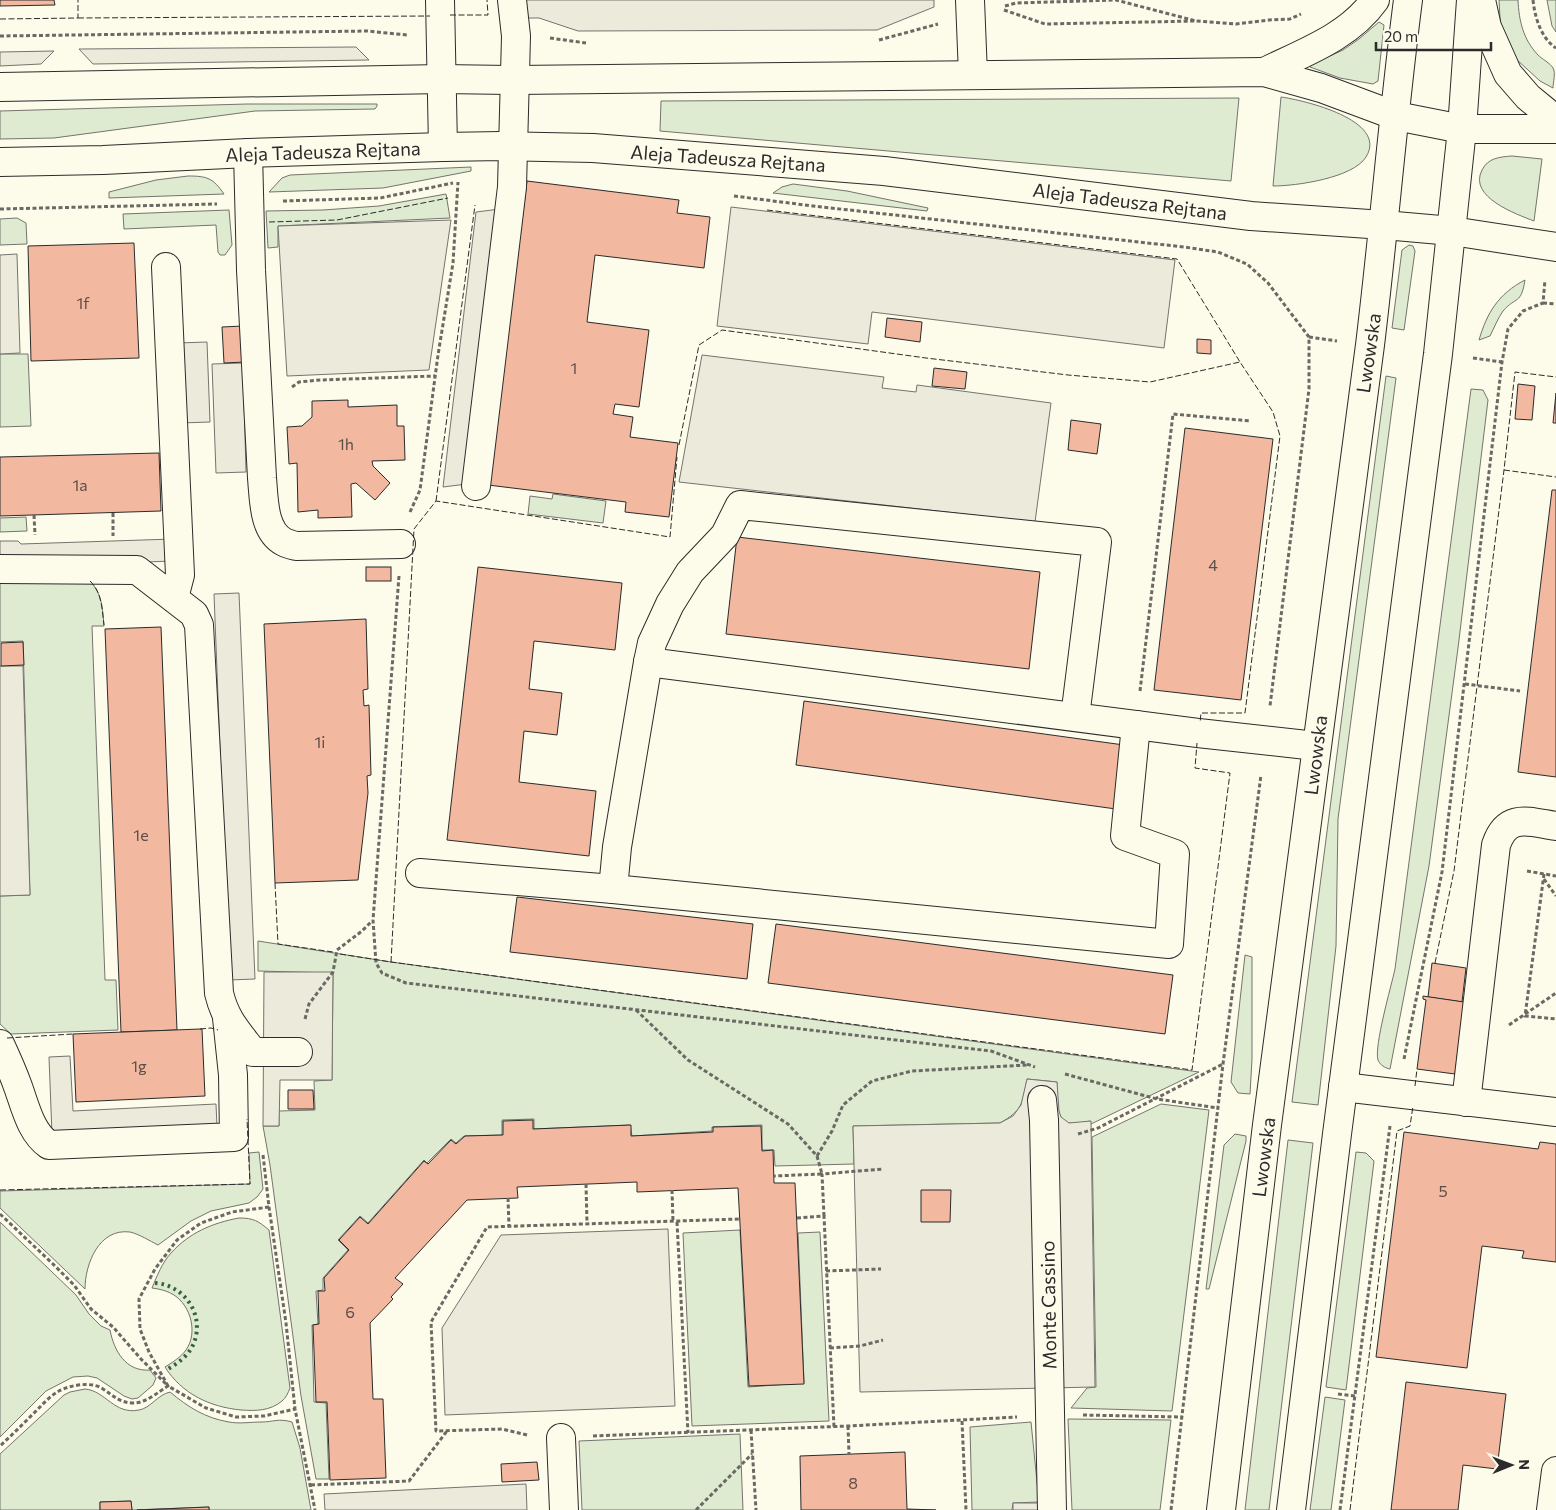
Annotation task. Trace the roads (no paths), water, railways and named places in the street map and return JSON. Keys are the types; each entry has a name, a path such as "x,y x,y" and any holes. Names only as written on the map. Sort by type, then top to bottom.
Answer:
{"main road":[{"path":"440,0 444,147"},
{"path":"476,486 513,173 516,36 512,0"},
{"path":"970,0 973,75"},
{"path":"1264,72 1344,32 1368,10 1375,0"},
{"name":"Lwowska","path":"1221,1510 1267,1125 1384,225 1408,0"},
{"path":"1291,1510 1343,1087 1438,354 1462,129 1471,0"},
{"path":"1481,0 1487,27 1508,74 1528,98 1556,120"},
{"path":"0,87 442,79 515,80 1264,72 1321,88 1396,116 1462,129 1556,129"},
{"name":"Aleja Tadeusza Rejtana","path":"0,162 444,147 603,148 884,170 1251,216 1384,225 1452,232 1556,247"},
{"path":"248,153 254,342 264,506 271,528 282,541 296,546 401,544"},
{"path":"166,267 180,575 174,598"},
{"path":"613,889 617,847 652,643 670,604 690,572 725,535 740,505 1097,542 1075,717"},
{"path":"0,569 137,570 194,614 199,626 219,993 226,1017 233,1075 234,1137 50,1145 41,1140 31,1122 0,1044"},
{"path":"648,662 1136,725 1316,746"},
{"path":"420,873 613,889 1169,944 1175,854 1125,836 1136,725"},
{"path":"1466,1102 1498,840 1505,827 1520,821 1556,826"},
{"path":"226,1017 253,1052 298,1052"},
{"path":"1343,1087 1556,1112"},
{"name":"Monte Cassino","path":"1042,1100 1052,1510"},
{"path":"561,1438 564,1510"},
{"path":"1551,1510 1556,1471"}]}
